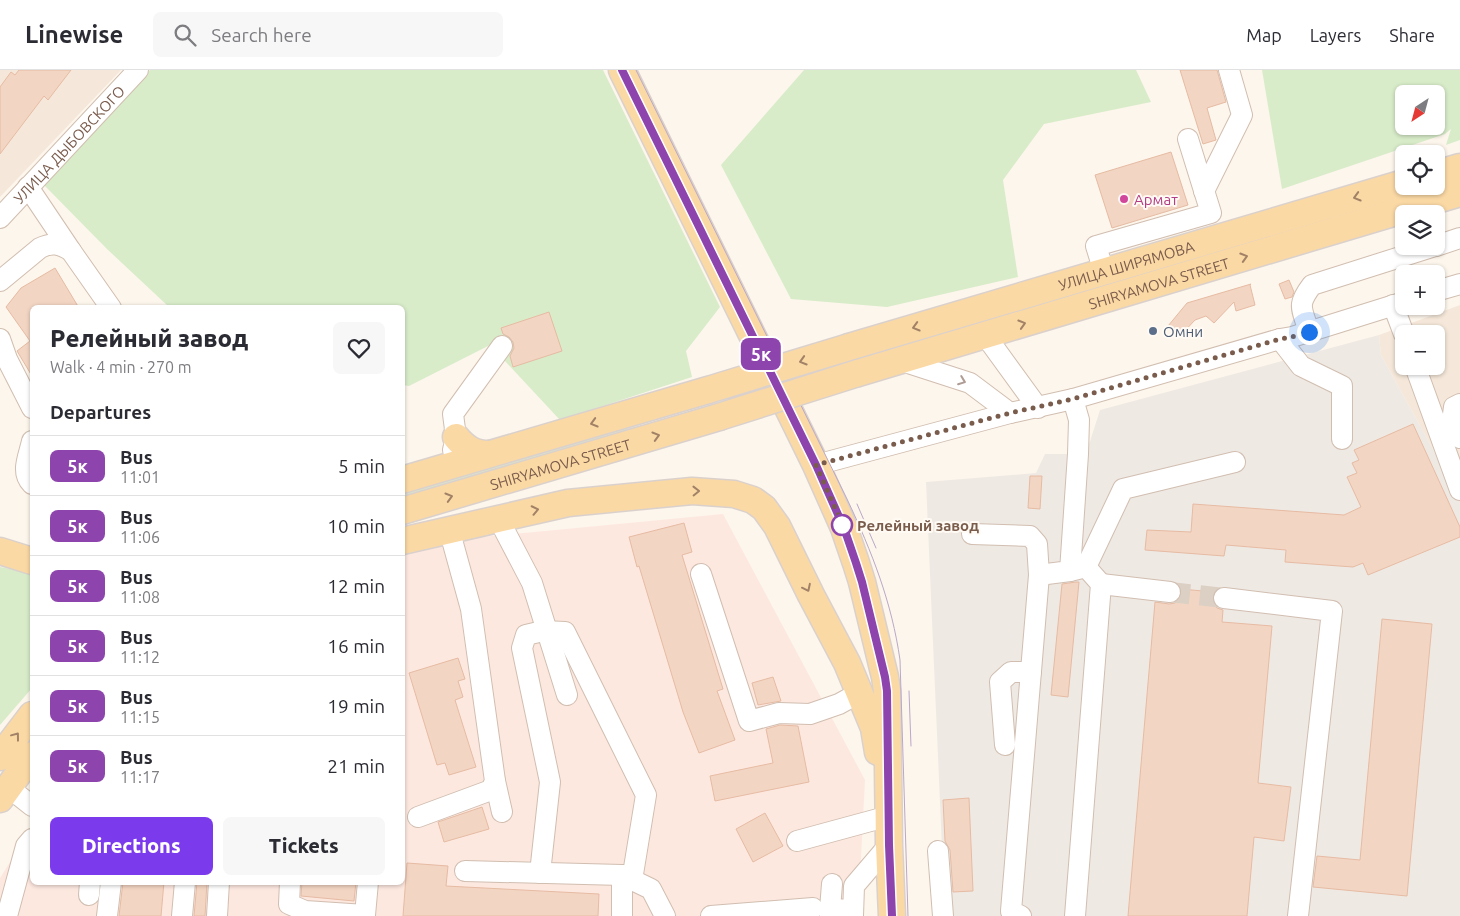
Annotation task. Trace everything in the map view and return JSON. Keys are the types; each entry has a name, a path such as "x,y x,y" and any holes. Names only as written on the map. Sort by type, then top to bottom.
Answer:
{"main road":[{"path":"622,70 816,465 844,528 862,582 887,691 888,828 892,916"},
{"path":"1445,171 1460,167"},
{"name":"УЛИЦА ШИРЯМОВА","path":"415,476 1395,187"},
{"name":"SHIRYAMOVA STREET","path":"405,510 719,418 899,360 1460,192"},
{"path":"945,319 952,344"},
{"path":"456,437 467,449 481,454 489,454"},
{"path":"405,539 568,503 671,492 710,491 734,494 749,498 760,504 778,526 847,663 874,728 888,828"},
{"path":"0,549 30,546"},
{"path":"0,549 30,559"},
{"path":"824,620 842,633 848,634 861,629 864,622 862,582"},
{"path":"0,757 30,718"},
{"path":"4,793 30,758"}],"street":[{"name":"УЛИЦА ДЫБОВСКОГО","path":"0,218 138,70"},
{"path":"1204,191 1242,115 1228,70"},
{"path":"1104,272 1096,246 1211,213 1188,139"},
{"path":"28,188 109,305"},
{"path":"1445,243 1460,238"},
{"path":"0,282 40,248 48,244 63,246 71,251"},
{"path":"1309,332 1301,304 1304,295 1312,285 1407,255"},
{"path":"85,269 99,305"},
{"path":"1445,288 1460,284"},
{"path":"816,465 1010,413 1073,399 1309,332 1395,304"},
{"path":"985,335 1038,408"},
{"path":"0,339 7,359 30,404"},
{"path":"1280,339 1301,366 1342,386 1342,439"},
{"path":"415,476 444,464 449,458 456,437 452,414 502,346"},
{"path":"899,360 970,383 1010,413"},
{"path":"1418,375 1460,490"},
{"path":"1073,399 1079,420 1078,569"},
{"path":"1460,404 1454,407 1452,422 1460,438"},
{"path":"30,452 26,473 30,482"},
{"path":"1078,569 1124,489 1235,462"},
{"path":"498,518 532,583 568,695"},
{"path":"449,529 471,609 495,781 502,812"},
{"path":"972,534 1030,536 1036,544 1039,575 1011,911 1021,916"},
{"path":"1039,575 1078,569 1101,584 1170,592"},
{"path":"701,574 749,721 779,713 810,714 839,704 859,693"},
{"path":"1075,916 1101,584"},
{"path":"1224,598 1332,611 1298,916"},
{"path":"540,873 550,782 522,648 526,635 547,631 565,632 646,795 627,877 622,916"},
{"path":"1005,744 1000,682 1011,672 1031,672"},
{"path":"418,817 491,790 495,781"},
{"path":"4,793 30,805"},
{"path":"797,841 888,828"},
{"path":"711,916 825,911 853,913 854,886 888,828"},
{"path":"7,916 26,846 30,841"},
{"path":"938,851 943,916"},
{"path":"466,871 627,877 651,888 665,916"},
{"path":"825,911 832,884"},
{"path":"107,916 111,885"},
{"path":"182,916 185,885"},
{"path":"217,916 219,885"},
{"path":"290,885 289,904 305,911 365,915 368,885"}],"shaded area":[{"path":"0,70 121,70 0,197"},
{"path":"1460,305 1460,498 1381,355 1379,335 1395,329 1395,375 1445,375 1445,325 1406,325 1433,315 1445,315 1445,311"},
{"path":"1379,335 1381,355 1460,498 1460,916 946,916 926,482 1036,473 1045,454 1086,454 1100,410"},
{"path":"723,514 865,780 858,916 0,916 0,878 30,830 30,885 405,885 405,553 460,539"}],"green space":[{"path":"150,70 603,70 720,307 686,351 692,377 560,420 490,345 409,386 405,385 405,305 167,305 107,249 44,185"},
{"path":"804,70 1136,70 1151,102 1044,124 1003,180 1018,277 887,307 791,299 721,165"},
{"path":"1262,70 1460,70 1460,140 1446,145 1451,129 1445,134 1445,85 1395,85 1395,135 1442,135 1412,145 1395,145 1395,151 1282,189"},
{"path":"674,420 405,502 405,492 614,431"},
{"path":"0,567 30,573 30,690 0,725"}],"building":[{"path":"19,70 71,70 48,100 44,96 0,154 0,87 11,72 15,75"},
{"path":"1180,70 1217,70 1226,102 1207,108 1216,140 1203,144"},
{"path":"1171,152 1188,205 1112,228 1095,175"},
{"path":"55,268 77,305 30,305 30,341 6,307 21,288"},
{"path":"1289,280 1294,292 1292,297 1285,299 1279,284"},
{"path":"1251,284 1255,305 1236,311 1234,302 1214,323 1206,316 1195,320 1180,336 1168,326 1187,303"},
{"path":"549,312 562,351 513,367 510,356 514,348 513,342 503,334 501,328"},
{"path":"30,341 30,373 17,351"},
{"path":"1413,424 1460,527 1460,537 1368,575 1363,563 1353,567 1285,562 1286,550 1226,545 1224,556 1145,550 1147,530 1191,532 1193,504 1344,515 1361,507 1347,477 1357,473 1352,463 1359,460 1354,450"},
{"path":"1030,476 1042,476 1040,509 1028,508"},
{"path":"684,523 692,552 682,555 723,689 717,691 735,740 699,753 683,712 629,537"},
{"path":"1079,582 1068,697 1051,695 1062,584"},
{"path":"1181,589 1214,592 1212,597 1213,603 1217,608 1223,610 1222,622 1272,626 1258,783 1291,787 1284,841 1254,837 1247,916 1128,916 1155,602 1175,603 1180,599"},
{"path":"1382,619 1432,624 1407,896 1313,887 1317,856 1360,860"},
{"path":"458,658 465,679 458,681 463,697 455,700 476,767 449,775 445,763 437,765 409,673"},
{"path":"773,677 781,701 758,705 752,683"},
{"path":"780,725 798,726 809,782 715,801 710,776 773,763 766,729"},
{"path":"969,798 973,891 953,892 950,850 945,841 943,800"},
{"path":"482,807 489,829 444,842 438,822"},
{"path":"765,813 783,846 753,862 736,829"},
{"path":"407,863 448,866 446,886 599,894 598,916 403,916"},
{"path":"123,885 164,885 161,916 119,916"},
{"path":"197,885 207,885 205,916 194,916"},
{"path":"302,885 356,885 354,901 301,896"}],"tunnel":[{"path":"1170,592 1224,598"}],"tram line":[{"path":"636,70 847,499 865,538 880,578 892,618 900,660 908,916"},
{"path":"857,504 876,548"},
{"path":"909,691 911,746"}],"bus line":[{"name":"5к","path":"622,70 816,465 844,528 862,582 887,691 892,916"}],"place":[{"name":"Армат","path":"1124,199"},
{"name":"Омни","path":"1153,331"},
{"name":"Релейный завод","path":"842,525"}],"route":[{"path":"842,525 844,528 816,465 1010,413 1073,399 1309,332"}]}
